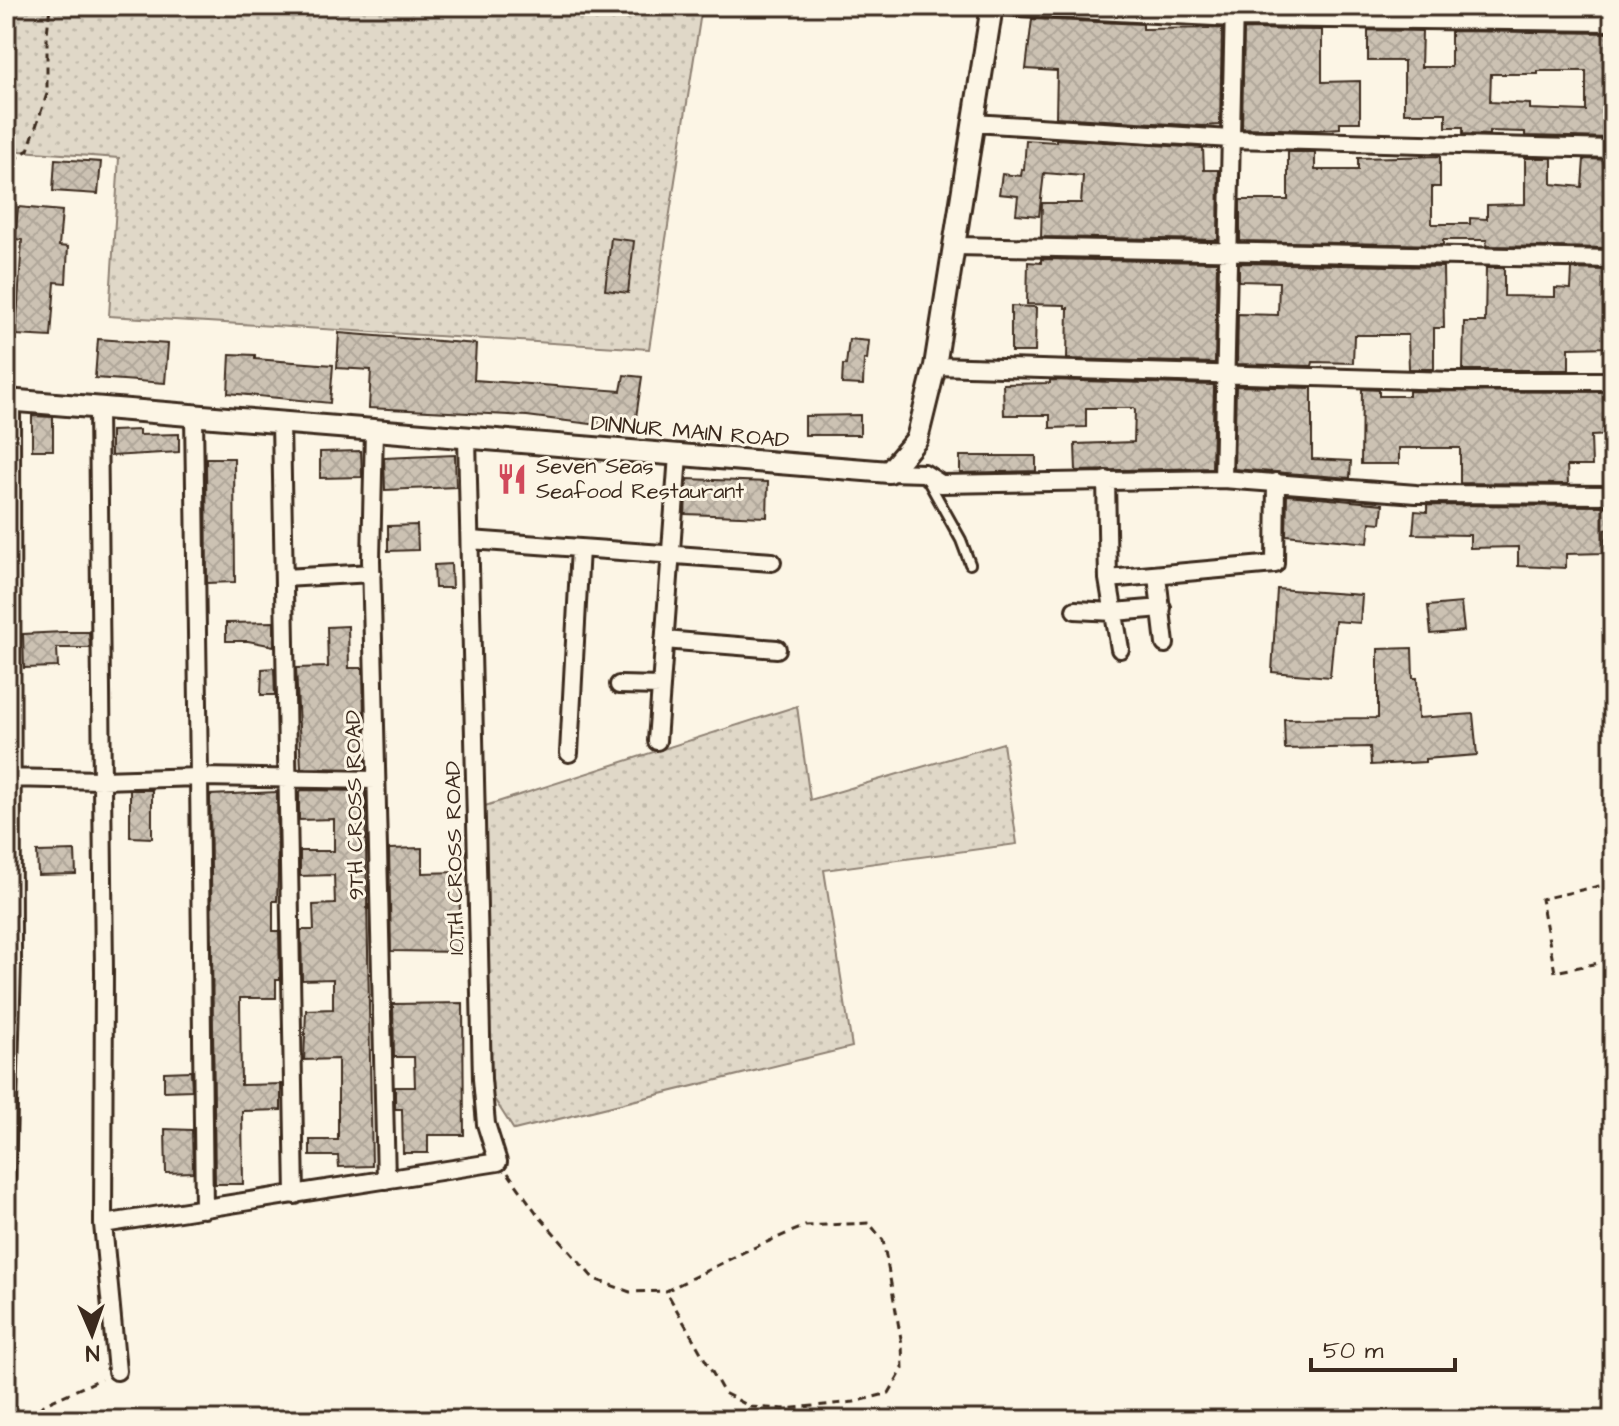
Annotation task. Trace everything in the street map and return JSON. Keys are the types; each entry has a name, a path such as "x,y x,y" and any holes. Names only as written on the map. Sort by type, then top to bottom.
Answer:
{"street":[{"path":"889,472 917,439 935,366 994,6 1613,22"},
{"path":"1223,479 1234,12"},
{"path":"973,123 1231,139 1613,149"},
{"path":"956,246 1613,259"},
{"path":"935,366 1452,381 1613,381"},
{"path":"6,1177 9,964 8,400"},
{"name":"DINNUR MAIN ROAD","path":"8,400 889,472"},
{"path":"98,408 103,1224 117,1371"},
{"path":"194,415 204,1209"},
{"path":"281,422 295,1195"},
{"name":"9TH CROSS ROAD","path":"374,430 372,573 386,1180"},
{"name":"10TH CROSS ROAD","path":"467,438 482,1079 486,1124 498,1162"},
{"path":"657,741 678,455"},
{"path":"889,472 924,473 941,484 1223,479 1416,494 1613,495"},
{"path":"1106,480 1108,579 1120,649"},
{"path":"1108,579 1275,564 1276,482"},
{"path":"470,540 772,562"},
{"path":"569,753 580,548"},
{"path":"284,578 372,573"},
{"path":"1157,576 1165,644"},
{"path":"1075,610 1114,612 1162,608"},
{"path":"664,640 777,649"},
{"path":"619,685 661,686"},
{"path":"9,778 376,780"},
{"path":"103,1224 498,1162"}],"lane":[{"path":"924,473 961,540 970,564"}],"path":[{"path":"6,228 8,164 28,150 47,94 50,6"},
{"path":"1613,883 1541,899 1555,972 1613,960"},
{"path":"498,1162 538,1215 594,1279 630,1292 666,1291 805,1226 869,1223 883,1240 902,1344 903,1369 889,1393 854,1402 784,1409 751,1407 724,1393 666,1291"},
{"path":"29,1420 43,1405 117,1371"}],"shaded area":[{"path":"6,6 702,6 649,349 109,316 119,158 6,150"},
{"path":"797,706 810,800 1003,743 1017,844 824,870 852,1047 514,1130 491,1094 485,806"}],"building":[{"path":"1451,6 1613,6 1613,11 1451,9"},
{"path":"1032,19 1143,24 1143,29 1222,28 1220,125 1056,117 1057,71 1026,69"},
{"path":"1244,29 1322,30 1322,82 1360,81 1360,122 1340,122 1340,128 1316,130 1242,128"},
{"path":"1368,30 1422,31 1421,67 1451,67 1451,31 1613,33 1613,138 1525,136 1525,132 1489,131 1489,135 1463,134 1463,127 1446,127 1446,113 1404,113 1404,61 1368,61","holes":["1586,71 1586,111 1530,109 1530,104 1490,102 1491,74"]},
{"path":"1056,139 1203,148 1204,170 1219,170 1218,240 1041,237 1042,203 1081,203 1083,176 1044,173 1039,216 1016,214 1018,196 999,194 1002,174 1021,176 1026,140 1056,142"},
{"path":"1288,152 1315,152 1315,170 1358,170 1358,158 1440,156 1440,187 1432,187 1432,224 1470,224 1470,218 1487,219 1487,205 1525,204 1525,158 1552,158 1552,184 1582,187 1584,159 1613,160 1613,248 1486,246 1487,240 1443,240 1443,245 1240,241 1240,200 1288,200"},
{"path":"55,159 101,162 98,194 53,191"},
{"path":"18,207 62,211 59,246 68,247 66,283 55,282 51,337 16,335 22,240 15,239"},
{"path":"611,238 634,241 628,293 605,290"},
{"path":"1041,259 1217,262 1215,363 1067,359 1068,308 1065,305 1027,304 1028,262 1041,263"},
{"path":"1239,263 1443,267 1444,328 1434,328 1434,369 1409,369 1408,335 1354,335 1353,363 1313,362 1312,366 1237,364 1238,314 1278,315 1279,282 1239,281"},
{"path":"1486,268 1504,268 1504,296 1555,297 1555,288 1571,289 1572,269 1605,270 1604,320 1612,320 1612,347 1569,348 1569,370 1463,370 1464,322 1485,322"},
{"path":"1011,306 1036,307 1035,352 1011,352"},
{"path":"339,333 476,344 474,380 621,391 624,375 642,377 635,424 599,418 598,425 527,416 369,408 371,370 337,368"},
{"path":"98,339 168,344 165,383 95,378"},
{"path":"849,339 869,341 867,360 864,359 863,385 842,384"},
{"path":"230,354 333,365 330,403 228,393"},
{"path":"1050,380 1214,385 1212,468 1076,471 1075,444 1134,442 1135,411 1134,408 1086,408 1086,427 1050,428 1050,415 1004,415 1003,384 1050,383"},
{"path":"1236,386 1312,388 1312,459 1351,461 1350,478 1234,469"},
{"path":"1362,389 1379,390 1379,396 1409,396 1409,391 1610,392 1611,435 1591,436 1592,466 1567,466 1568,484 1460,483 1460,448 1399,448 1399,464 1361,464"},
{"path":"860,415 860,435 805,435 805,416"},
{"path":"32,416 53,417 53,450 32,450"},
{"path":"139,430 139,435 179,434 179,452 111,456 111,431"},
{"path":"361,451 362,477 320,478 320,452"},
{"path":"455,455 456,487 385,490 384,458"},
{"path":"960,456 1036,456 1036,471 960,473"},
{"path":"206,458 234,458 235,582 207,583"},
{"path":"687,479 768,482 767,517 685,514"},
{"path":"1287,495 1383,504 1381,523 1370,522 1368,543 1286,535"},
{"path":"1427,505 1606,506 1613,507 1613,529 1605,530 1605,553 1566,554 1566,568 1518,566 1518,547 1470,548 1470,535 1413,534 1415,511 1427,512"},
{"path":"417,525 418,550 388,551 388,526"},
{"path":"451,564 452,588 435,588 434,565"},
{"path":"1277,589 1362,595 1360,623 1335,621 1330,677 1272,672"},
{"path":"1461,603 1464,631 1431,634 1428,606"},
{"path":"274,622 274,646 226,641 226,623"},
{"path":"348,626 349,668 363,668 365,769 301,768 296,668 328,667 327,627"},
{"path":"89,632 90,648 57,648 58,667 24,668 23,634"},
{"path":"1412,648 1413,678 1417,678 1418,718 1473,714 1477,755 1371,765 1370,747 1285,749 1284,719 1378,718 1378,649"},
{"path":"274,668 275,695 261,695 262,669"},
{"path":"130,790 152,790 152,838 130,837"},
{"path":"365,791 372,1166 339,1167 338,1156 310,1156 310,1140 338,1140 338,1059 304,1060 306,1010 333,1009 333,979 302,980 301,930 314,930 313,905 335,904 334,875 300,876 300,851 334,851 334,819 299,820 299,792"},
{"path":"277,792 278,876 277,901 273,901 273,931 279,931 280,980 276,980 276,998 240,998 241,1085 281,1084 281,1110 242,1111 243,1184 215,1184 210,795"},
{"path":"422,848 422,873 459,872 461,952 391,951 389,849"},
{"path":"75,851 76,874 38,875 37,852"},
{"path":"463,1003 464,1135 428,1135 428,1153 403,1153 402,1109 395,1109 395,1087 415,1087 414,1057 394,1057 393,1004"},
{"path":"191,1071 192,1090 164,1091 164,1072"},
{"path":"165,1129 192,1130 193,1172 166,1173"}],"place":[{"name":"Seven Seas Seafood Restaurant","path":"512,479"}]}
